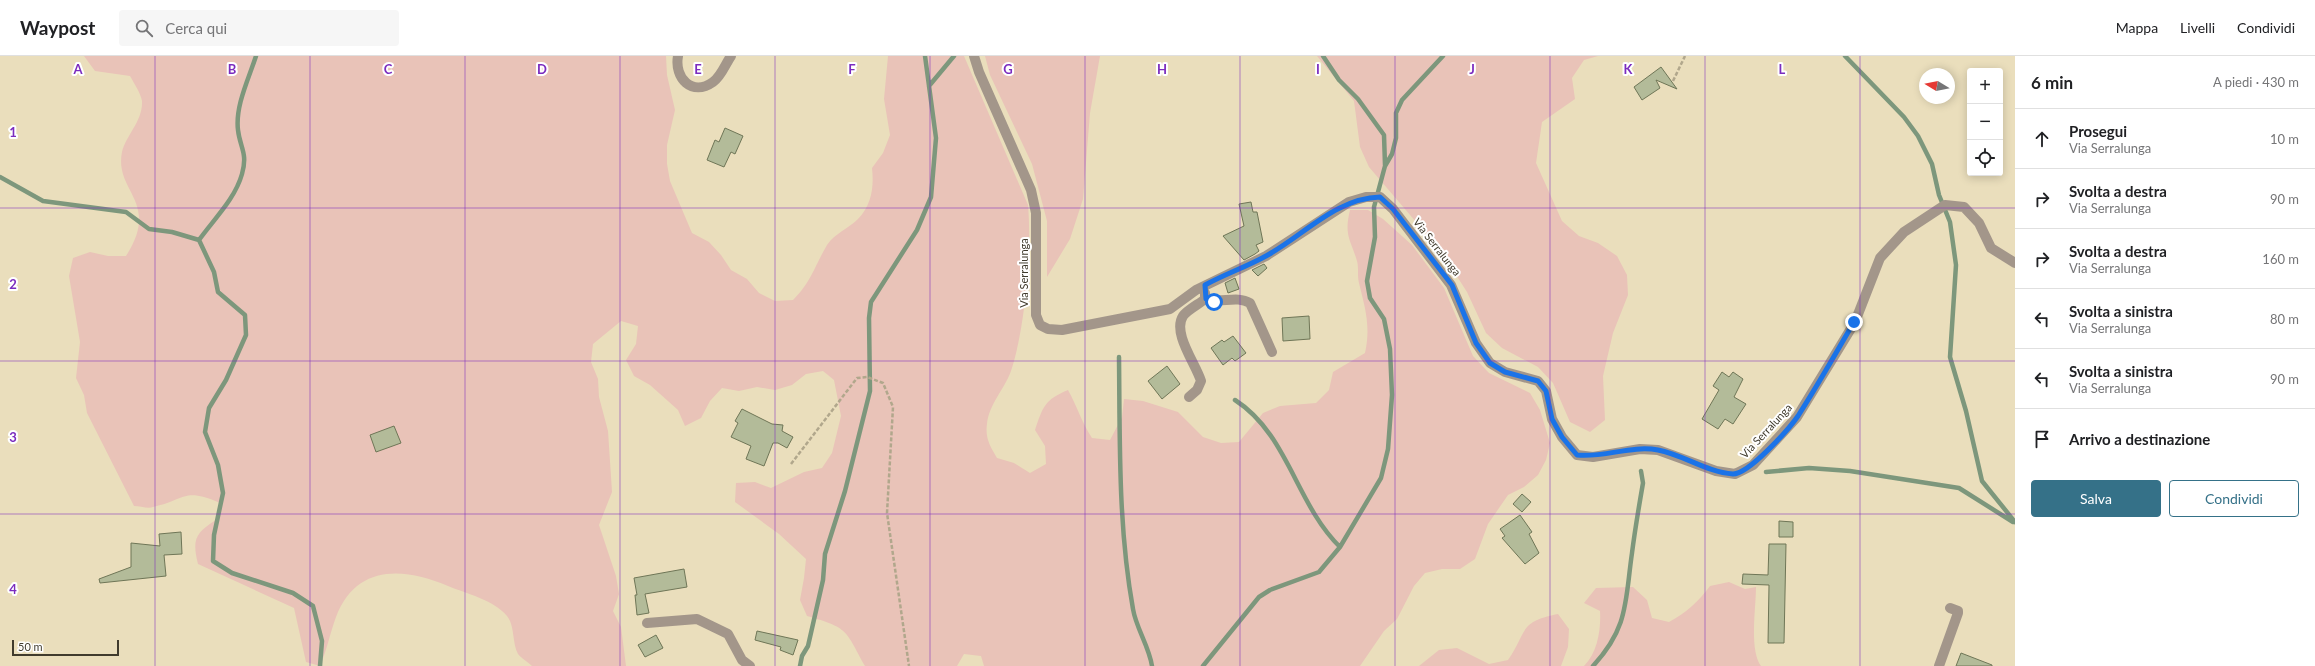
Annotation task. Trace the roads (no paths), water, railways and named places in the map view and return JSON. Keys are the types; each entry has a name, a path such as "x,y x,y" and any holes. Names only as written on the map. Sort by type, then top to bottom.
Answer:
{"street":[{"path":"678,56 676,65 679,77 689,86 704,86 714,81 731,56"},
{"name":"Via Serralunga","path":"974,56 979,72 1030,190 1036,213 1035,300 1036,315 1040,325 1048,329 1062,330 1170,309 1205,285 1266,256 1349,202 1366,197 1380,197 1393,209 1452,285 1476,343 1490,363 1505,372 1538,381 1546,391 1552,419 1562,437 1577,455 1593,457 1640,449 1658,450 1716,471 1735,474 1753,465 1797,417 1854,322 1880,258 1904,232 1945,205 1964,207 1979,223 1991,248 2015,263"},
{"path":"1205,285 1206,299"},
{"path":"1206,299 1214,302 1244,299 1250,303 1272,352"},
{"path":"1189,397 1197,390 1201,381 1198,371 1187,353 1179,327 1183,316 1206,299"},
{"path":"1939,666 1958,613 1958,611 1950,608"},
{"path":"647,623 697,619 728,634 742,660 750,666"}],"waterway":[{"path":"256,56 243,92 239,111 238,130 244,156 244,167 242,174 239,183 224,208 199,240 214,272 218,292 245,315 246,335 226,380 209,408 205,432 218,465 223,493 214,535 213,561 232,573 293,593 313,606 322,641 320,666"},
{"path":"800,666 802,656 808,646 823,580 825,554 845,491 870,391 869,318 871,302 917,230 931,197 936,138 925,56"},
{"path":"929,86 954,56"},
{"path":"1323,56 1339,80 1358,99 1384,135 1385,165"},
{"path":"1203,666 1259,597 1270,590 1319,572 1340,547 1381,478 1388,449 1392,395 1390,349 1384,319 1370,298 1367,281 1375,237 1374,207 1385,166 1392,154 1396,138 1396,113 1402,100 1443,56"},
{"path":"1845,56 1904,117 1918,136 1932,164 1939,195 1950,222 1956,265 1950,357 1966,411 1982,481 2015,522"},
{"path":"0,177 43,201 126,212 149,229 172,232 199,240"},
{"path":"1119,357 1122,515 1128,578 1133,609 1152,666"},
{"path":"1235,400 1253,414 1268,431 1280,450 1312,511 1325,530 1340,547"},
{"path":"1766,472 1809,468 1850,471 1959,488 2013,522"},
{"path":"1593,666 1605,652 1613,639 1623,613 1643,483 1641,471"}]}
